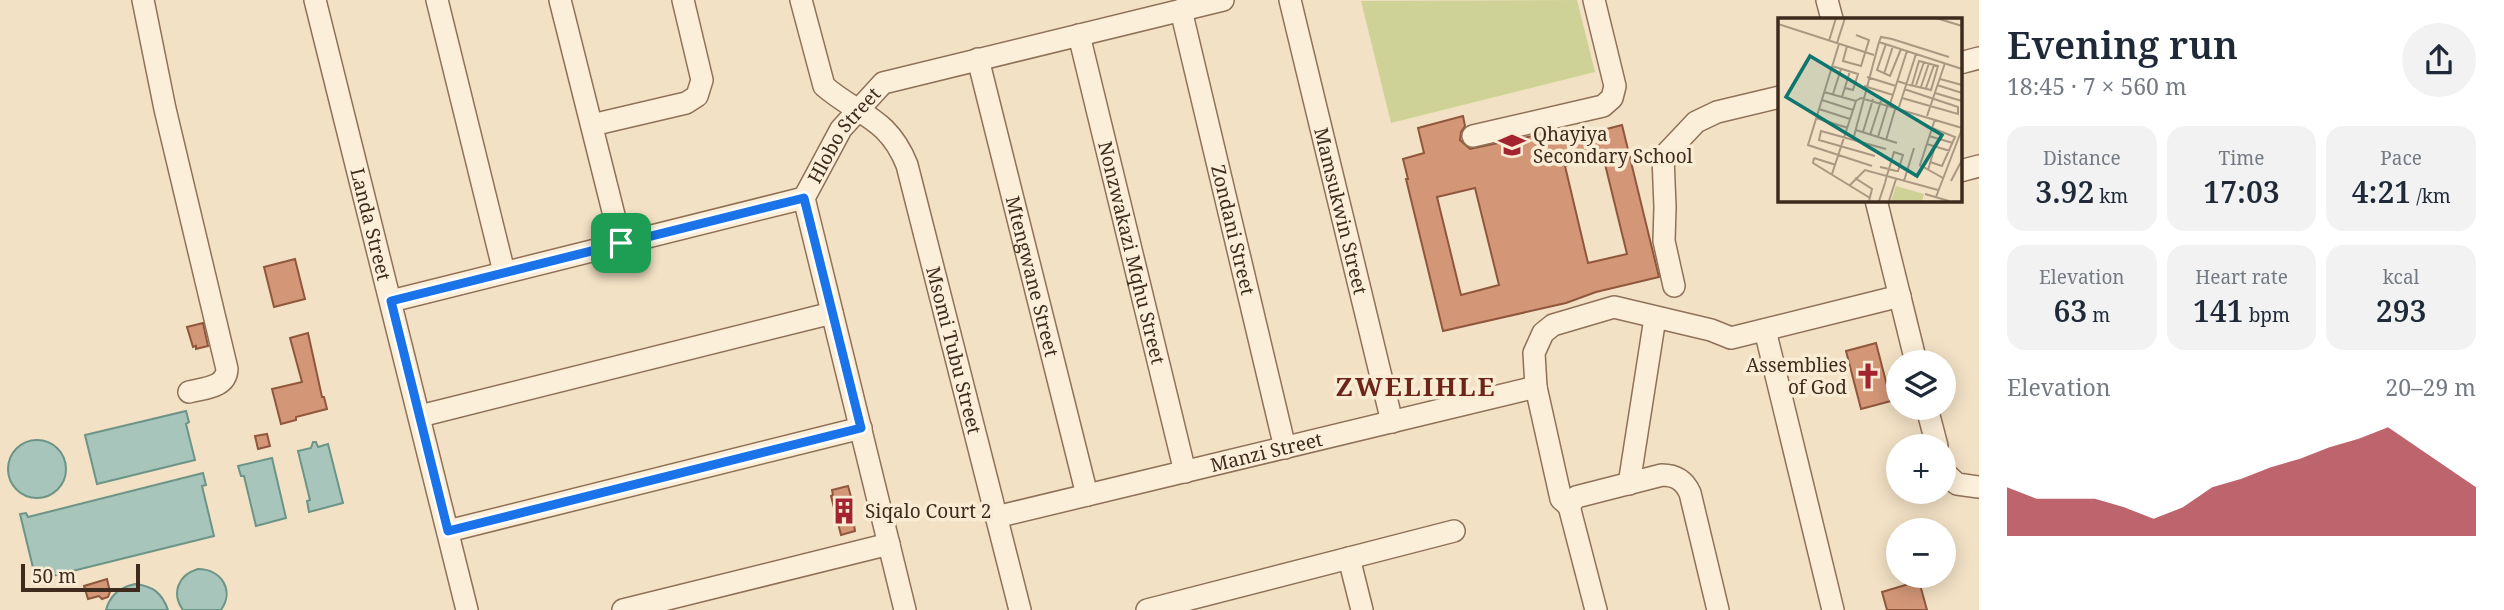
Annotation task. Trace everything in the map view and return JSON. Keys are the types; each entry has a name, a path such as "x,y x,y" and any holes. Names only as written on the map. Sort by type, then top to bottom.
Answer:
{"street":[{"path":"143,0 165,109 227,369 222,383 189,392"},
{"name":"Landa Street","path":"315,0 467,610"},
{"path":"438,0 504,272"},
{"path":"561,0 621,243"},
{"path":"592,125 686,103 697,96 702,80 683,0"},
{"name":"Msomi Tubu Street","path":"801,0 822,82 827,89 859,108 887,131 907,165 1020,610"},
{"name":"Hlobo Street","path":"905,610 804,198 841,129 883,83 1223,0"},
{"name":"Mamsukwin Street","path":"1290,0 1392,422"},
{"path":"1473,136 1603,106 1609,101 1615,86 1594,0"},
{"path":"1827,0 1832,18"},
{"name":"Zondani Street","path":"1194,5 1285,448"},
{"name":"Nonzwakazi Mqhu Street","path":"1079,34 1185,472"},
{"path":"1962,62 1979,58"},
{"name":"Mtengwane Street","path":"978,59 1087,495"},
{"path":"1674,286 1664,241 1663,158 1696,122 1717,112 1778,97"},
{"path":"1962,170 1979,166"},
{"path":"391,301 804,198"},
{"path":"1876,201 1913,350"},
{"path":"1595,610 1569,506 1561,499 1536,387 1534,353 1543,333 1553,325 1614,307 1711,330 1731,338 1900,296"},
{"path":"419,416 832,313"},
{"path":"1629,484 1655,318"},
{"path":"1765,330 1833,610"},
{"name":"Manzi Street","path":"996,517 1536,387"},
{"path":"448,531 861,428"},
{"path":"1569,506 1576,497 1629,484 1668,475 1681,480 1686,486 1718,610"},
{"path":"1956,483 1979,487"},
{"path":"1147,610 1454,531"},
{"path":"623,610 889,544"},
{"path":"1349,558 1362,610"}],"green space":[{"path":"1577,0 1595,72 1391,123 1361,1"}],"water":[{"path":"186,411 189,422 186,424 195,460 97,484 85,435"},
{"path":"31,440 43,440 58,448 66,463 66,475 58,490 43,498 31,498 16,490 8,475 8,463 16,448"},
{"path":"313,442 316,442 318,447 328,444 343,503 309,512 307,501 310,500 298,451 311,448"},
{"path":"272,458 286,518 256,526 244,476 241,476 238,466"},
{"path":"203,473 206,485 202,486 214,536 36,580 20,514 26,513 28,517"},
{"path":"198,569 213,573 223,582 227,595 221,610 183,610 179,604 178,585"},
{"path":"135,584 156,591 168,610 106,610 116,592"}],"building":[{"path":"1463,116 1465,126 1460,140 1470,149 1542,134 1543,137 1554,134 1556,142 1622,125 1659,277 1596,292 1566,303 1443,331 1403,159 1424,153 1418,128","holes":["1603,156 1627,254 1588,263 1565,166","1475,188 1499,285 1461,295 1437,197"]},
{"path":"295,259 305,299 274,307 264,267"},
{"path":"203,323 208,346 196,349 187,327"},
{"path":"308,333 327,409 281,424 272,389 302,382 290,338"},
{"name":"Assemblies of God","path":"1876,343 1886,382 1886,402 1861,409 1846,351"},
{"path":"267,434 270,446 258,449 255,436"},
{"name":"Siqalo Court 2","path":"848,486 853,504 855,531 841,535 831,496 832,490"},
{"path":"107,579 110,592 108,597 88,599 84,586"},
{"path":"1895,588 1921,588 1927,610 1887,610 1882,592"}],"place":[{"name":"Qhayiya Secondary School","path":"1512,145"},
{"name":"Assemblies of God","path":"1868,376"},
{"name":"Siqalo Court 2","path":"844,511"}],"district":[{"name":"ZWELIHLE","path":"1416,387"}],"route":[{"path":"804,198 861,428 448,531 391,301 621,243 804,198"}]}
